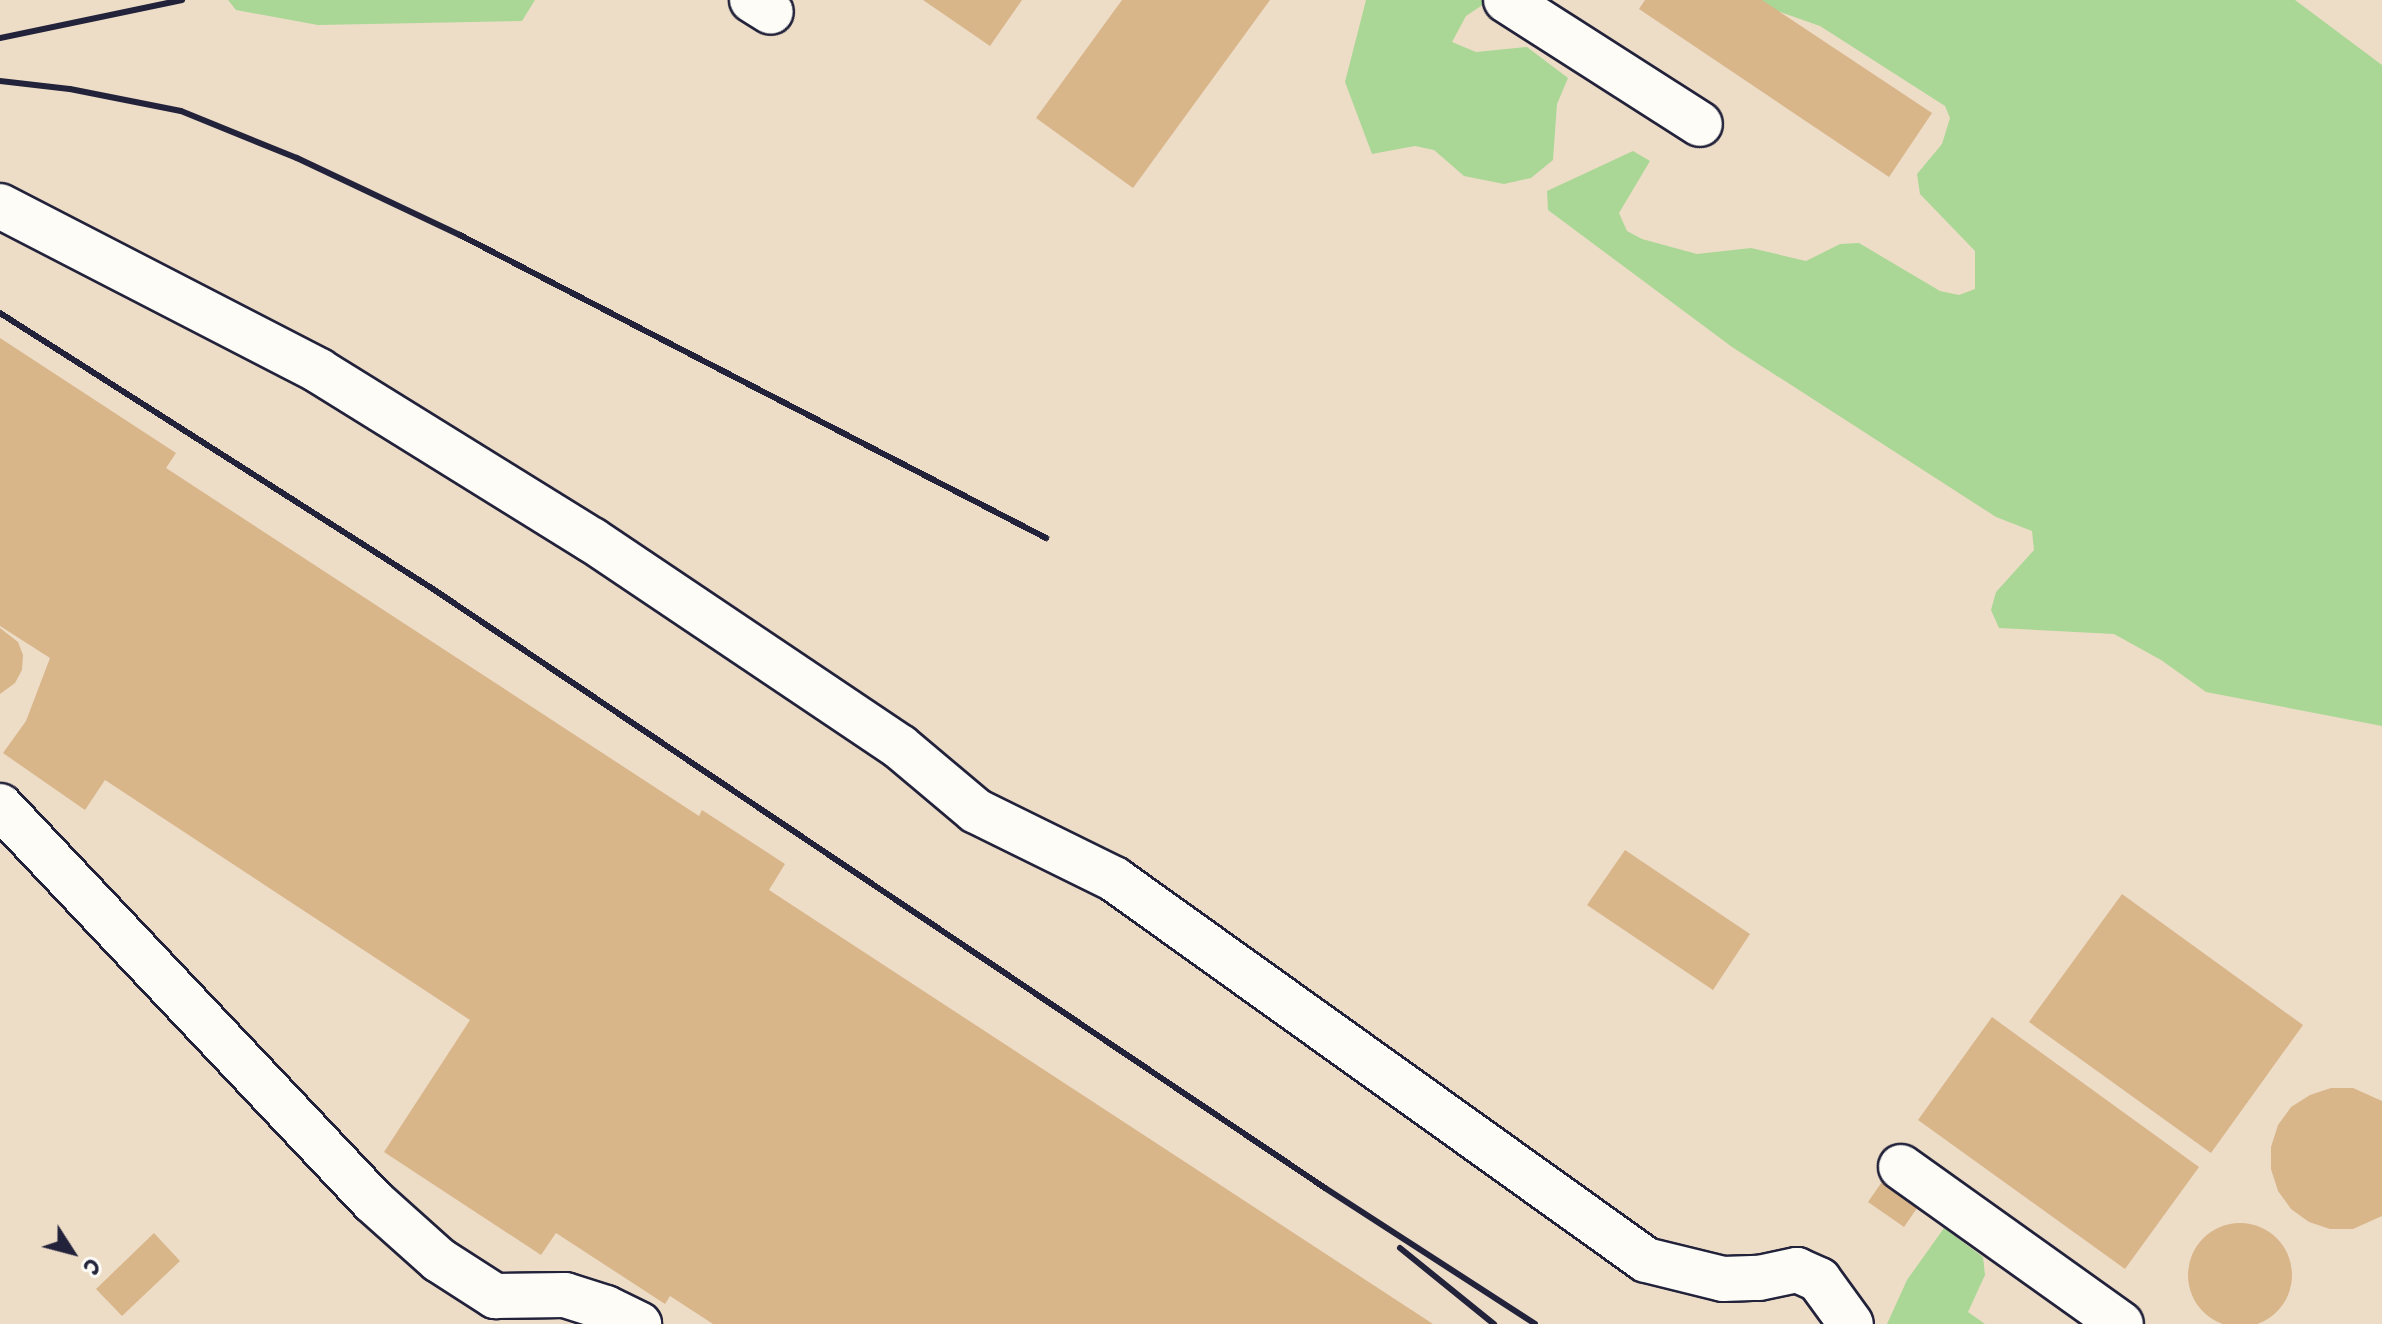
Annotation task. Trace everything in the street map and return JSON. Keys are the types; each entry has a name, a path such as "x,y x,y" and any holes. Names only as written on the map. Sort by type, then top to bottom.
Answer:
{"lane":[{"path":"1506,0 1700,124"},
{"path":"0,206 319,371 592,540 900,747 976,811 1114,879 1646,1260 1723,1279 1759,1278 1797,1270 1819,1280 1851,1324"},
{"path":"0,806 373,1201 439,1260 495,1296 565,1295 606,1308 639,1324"},
{"path":"1901,1167 2121,1324"}],"shaded area":[{"path":"0,0 2382,0 2382,1324 0,1324"}],"green space":[{"path":"228,0 535,0 522,21 318,25 236,10"},
{"path":"1366,0 1490,0 1466,16 1452,42 1476,52 1527,47 1568,78 1557,104 1553,160 1531,178 1504,184 1464,176 1434,150 1415,146 1372,154 1345,82"},
{"path":"1757,0 2295,0 2382,65 2382,726 2206,692 2161,660 2114,634 1999,628 1991,610 1996,592 2034,550 2032,531 1996,517 1732,347 1548,210 1547,191 1633,151 1650,161 1619,213 1627,231 1642,239 1697,254 1751,248 1806,261 1840,244 1859,243 1940,291 1959,295 1975,289 1975,251 1920,194 1917,174 1942,144 1950,118 1945,106 1820,26 1766,7"},
{"path":"1944,1228 1983,1257 1985,1275 1968,1312 1985,1324 1887,1324 1907,1280"}],"building":[{"path":"923,0 1022,0 990,46"},
{"path":"1122,0 1270,0 1133,188 1036,118"},
{"path":"1645,0 1762,0 1932,113 1889,177 1639,9"},
{"path":"0,338 176,453 166,468 699,816 702,810 785,864 769,890 1433,1324 713,1324 670,1296 665,1304 556,1233 541,1255 384,1152 470,1020 105,780 85,810 3,753 26,721 50,658 0,626"},
{"path":"0,628 18,642 23,655 22,670 15,683 0,694"},
{"path":"1625,850 1750,934 1713,990 1587,905"},
{"path":"2122,894 2303,1025 2211,1153 2029,1022"},
{"path":"1992,1017 2199,1167 2125,1269 1918,1120"},
{"path":"2331,1088 2353,1088 2382,1101 2382,1216 2353,1229 2330,1229 2309,1222 2291,1209 2278,1191 2271,1169 2271,1147 2278,1125 2291,1107 2310,1095"},
{"path":"1886,1176 1922,1201 1904,1227 1868,1202"},
{"path":"2240,1223 2260,1227 2277,1238 2288,1255 2292,1275 2288,1295 2277,1312 2260,1323 2240,1327 2220,1323 2203,1312 2192,1295 2188,1275 2192,1255 2203,1238 2220,1227"},
{"path":"154,1233 180,1261 122,1316 96,1289"}],"railway":[{"path":"0,38 182,0"},
{"path":"0,81 70,89 181,111 297,158 460,235 1046,538"},
{"path":"0,313 433,589 1325,1188 1535,1324"},
{"path":"1400,1248 1494,1324"}]}
